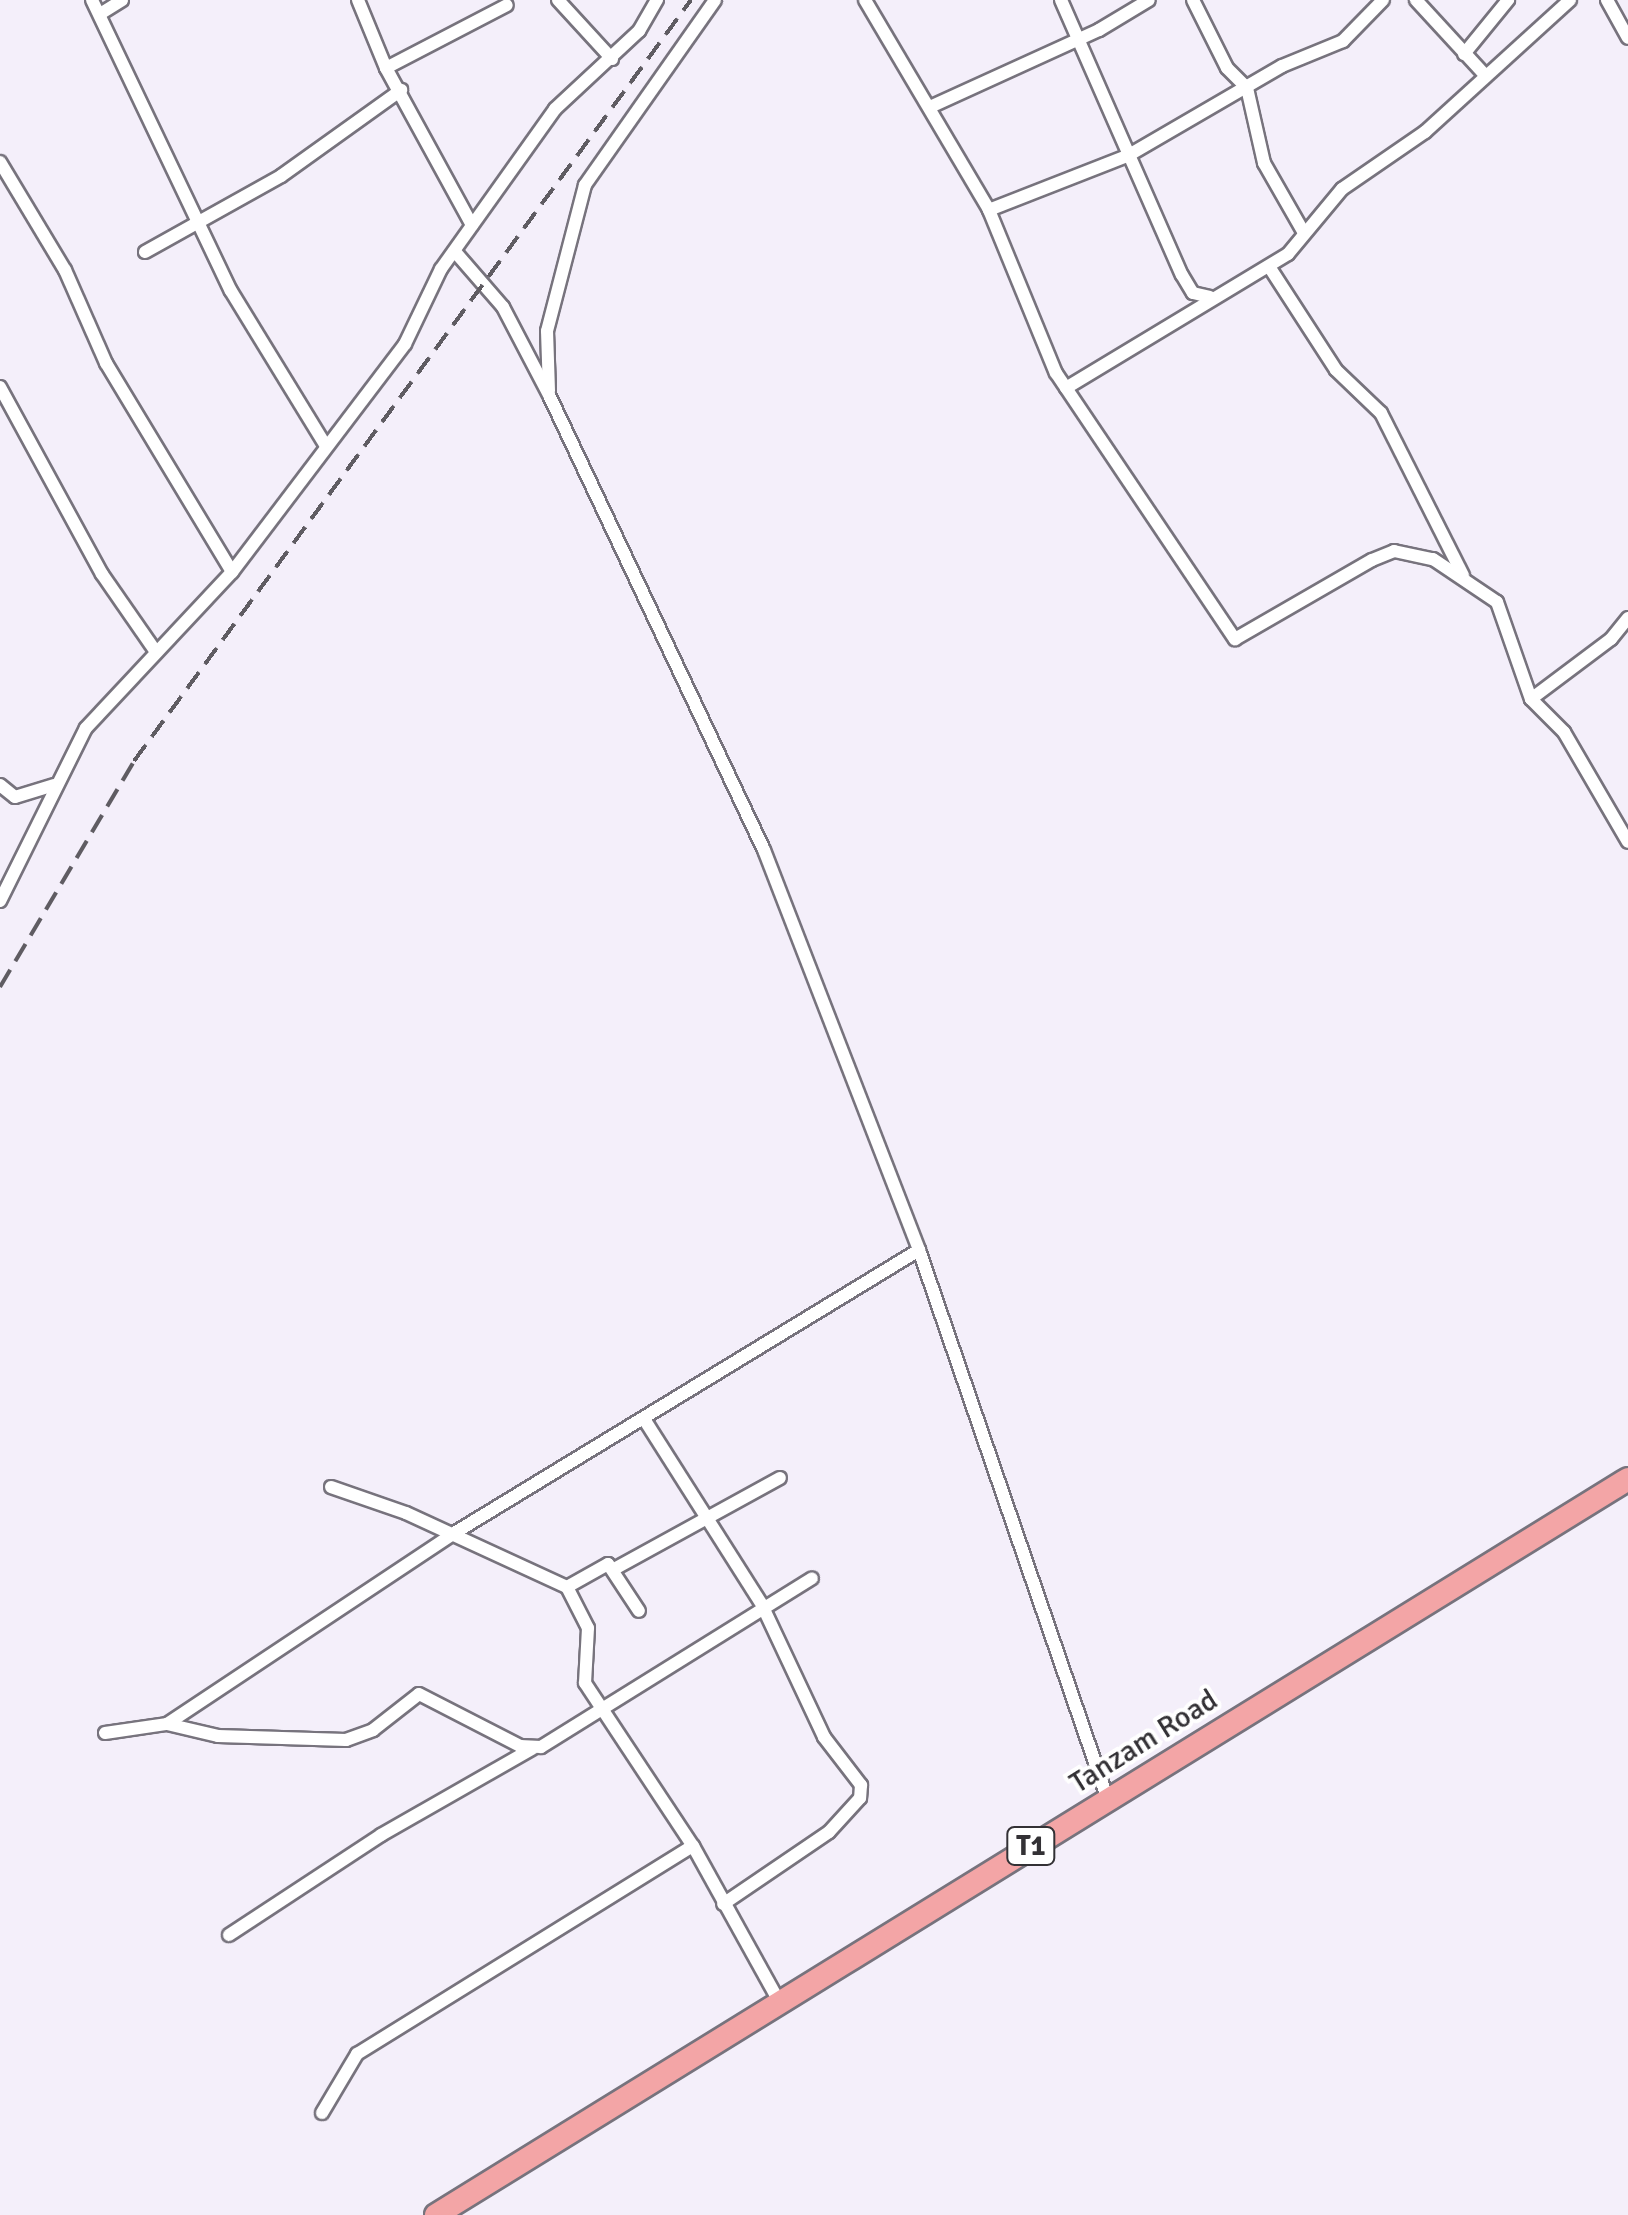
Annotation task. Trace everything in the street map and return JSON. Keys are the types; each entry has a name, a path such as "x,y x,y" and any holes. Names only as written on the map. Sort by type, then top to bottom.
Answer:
{"highway":[{"name":"Tanzam Road","path":"436,2215 1628,1479"}],"street":[{"path":"92,0 197,220 277,373 326,446"},
{"path":"100,14 122,0"},
{"path":"358,0 386,68 472,225"},
{"path":"558,0 612,59"},
{"path":"0,902 54,785 86,728 232,572 405,344 434,282 576,84 612,59 657,0"},
{"path":"549,394 547,330 585,185 715,0"},
{"path":"865,0 989,210 1039,342 1235,640 1394,551 1433,559 1464,575 1496,602 1531,699 1564,732 1628,842"},
{"path":"1062,0 1182,276 1193,293 1210,297"},
{"path":"930,107 1149,0"},
{"path":"1193,0 1227,68 1247,88 1264,163 1303,231"},
{"path":"989,210 1129,156 1247,88 1343,41 1383,0"},
{"path":"1416,0 1486,76"},
{"path":"1464,54 1508,0"},
{"path":"1066,388 1210,297 1270,268 1342,189 1425,132 1570,0"},
{"path":"1607,0 1628,38"},
{"path":"386,68 507,5"},
{"path":"145,252 282,176 401,90"},
{"path":"0,162 65,270 106,363 232,572"},
{"path":"456,254 502,307 549,394 764,850 919,1250 1108,1800"},
{"path":"1270,268 1336,370 1381,413 1464,575"},
{"path":"0,386 102,574 156,652"},
{"path":"1531,699 1611,639 1628,618"},
{"path":"0,785 14,797 54,785"},
{"path":"167,1724 452,1536 646,1422 781,1330 919,1250"},
{"path":"646,1422 762,1604 824,1737 861,1785 860,1798 829,1832 723,1904"},
{"path":"567,1587 604,1565 616,1568 780,1478"},
{"path":"331,1487 567,1587 588,1628 583,1678 693,1846 780,2004"},
{"path":"616,1568 639,1611"},
{"path":"228,1935 381,1835 604,1708 762,1604 812,1578"},
{"path":"105,1733 167,1724 218,1736 346,1740 373,1730 418,1694 532,1749"},
{"path":"322,2113 357,2054 693,1846"}],"railway":[{"path":"0,987 134,761 691,0"}]}
